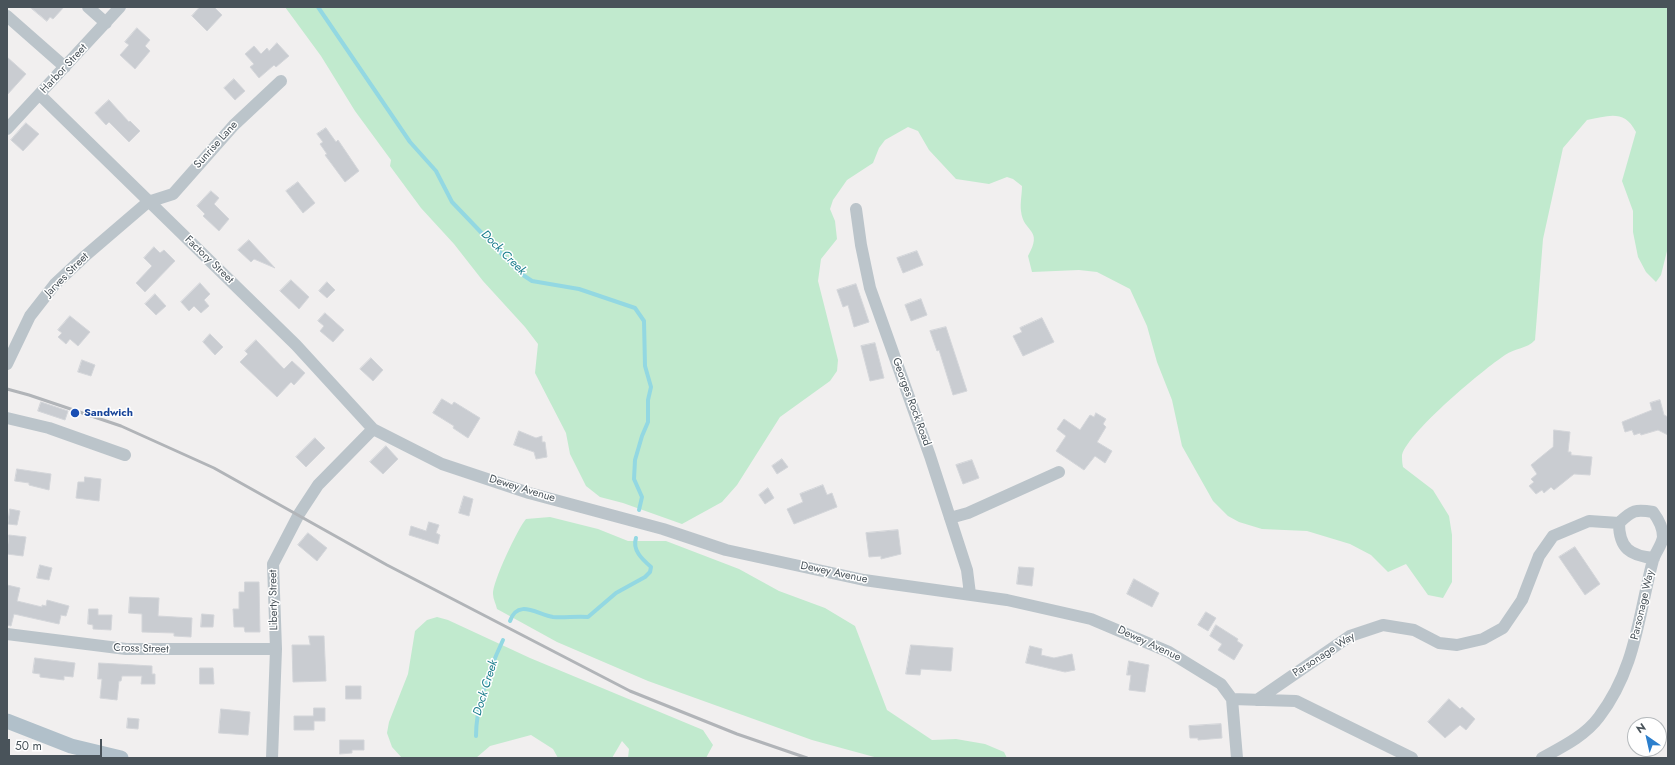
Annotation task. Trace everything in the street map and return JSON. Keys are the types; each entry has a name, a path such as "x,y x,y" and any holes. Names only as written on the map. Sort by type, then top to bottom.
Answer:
{"main road":[{"path":"7,721 71,746 121,758"}],"street":[{"path":"88,7 106,23"},
{"name":"Harbor Street","path":"7,129 120,7"},
{"path":"7,16 65,67"},
{"name":"Sunrise Lane","path":"148,202 173,194 234,125 281,81"},
{"name":"Factory Street","path":"40,95 296,345 373,429"},
{"name":"Jarves Street","path":"7,364 30,316 55,284 148,202"},
{"name":"Georges Rock Road","path":"856,209 860,245 870,288 924,440 967,570 970,594"},
{"path":"7,418 49,428 125,455"},
{"name":"Dewey Avenue","path":"373,429 442,464 529,493 663,529 726,550 864,580 1007,600 1091,619 1169,652 1222,684 1232,699"},
{"name":"Liberty Street","path":"272,758 276,648 273,564 299,514 318,485 373,429"},
{"path":"950,518 968,514 1059,472"},
{"name":"Parsonage Way","path":"1542,758 1570,743 1598,719 1617,691 1633,651 1654,558 1663,539 1661,523 1653,512 1640,510 1629,513 1619,523 1619,537 1627,549 1639,557 1654,558"},
{"name":"Parsonage Way","path":"1257,700 1350,636 1383,625 1414,630 1439,643 1457,645 1483,639 1503,628 1522,600 1539,556 1552,536 1589,521 1619,523"},
{"name":"Cross Street","path":"7,634 80,645 133,650 276,648"},
{"path":"1237,758 1232,699 1296,701 1412,758"}],"green space":[{"path":"285,7 1668,7 1668,247 1661,275 1656,282 1646,272 1638,257 1633,232 1633,211 1622,181 1636,132 1626,120 1621,117 1609,116 1587,120 1563,148 1543,239 1535,340 1528,345 1505,355 1465,386 1418,431 1402,455 1403,467 1433,490 1449,516 1452,535 1452,582 1443,598 1428,595 1406,564 1388,572 1371,555 1350,544 1307,531 1262,529 1239,522 1228,516 1213,501 1182,446 1172,400 1157,362 1147,326 1130,289 1097,272 1079,270 1032,272 1028,256 1034,240 1031,231 1023,218 1021,208 1022,186 1013,179 1007,177 989,184 956,179 929,150 918,131 908,127 885,140 879,148 873,163 847,180 833,200 830,209 835,221 837,239 821,259 818,281 838,360 837,371 830,381 780,417 737,485 722,502 682,524 623,503 600,497 586,486 570,454 566,433 535,373 538,344 525,327 483,281 454,244 421,208 390,166 391,160 355,111 321,56"},
{"path":"550,517 598,529 628,541 666,541 739,569 779,591 825,608 855,626 887,710 932,740 956,739 985,744 1004,752 1007,758 878,758 812,740 648,681 557,642 497,609 493,598 494,588 506,556 522,524 526,519"},
{"path":"437,617 448,620 530,658 703,730 713,745 706,758 628,758 629,749 622,741 612,758 558,758 553,749 531,735 490,746 476,758 402,758 392,747 387,733 389,722 408,674 415,631 427,620"}],"building":[{"path":"30,7 64,7 53,19 50,17 47,21"},
{"path":"200,7 214,7 222,15 207,31 192,16"},
{"path":"137,28 150,40 145,46 150,51 135,69 120,55 129,45 125,42"},
{"path":"277,43 289,56 276,67 274,65 259,78 250,67 254,64 245,54 254,46 261,54 267,48 269,51"},
{"path":"7,57 26,74 7,95"},
{"path":"234,79 245,91 235,100 224,88"},
{"path":"109,100 129,122 130,121 140,131 129,142 109,122 106,125 95,113"},
{"path":"26,123 39,134 23,151 11,140"},
{"path":"326,128 336,142 338,140 359,171 345,182 325,155 327,154 320,144 323,142 317,134"},
{"path":"298,182 315,203 303,213 286,191"},
{"path":"211,191 219,198 214,204 229,219 219,231 203,216 205,214 197,206"},
{"path":"249,240 275,268 254,259 251,262 238,250"},
{"path":"154,247 160,253 164,250 175,261 145,292 136,283 152,266 144,258"},
{"path":"917,251 923,265 903,273 897,258"},
{"path":"291,280 309,297 299,309 280,291"},
{"path":"327,282 335,290 327,298 319,291"},
{"path":"200,283 210,294 204,300 209,306 201,313 194,306 189,311 181,302"},
{"path":"856,284 869,322 854,327 848,305 843,307 837,290"},
{"path":"155,294 166,306 156,315 145,304"},
{"path":"921,299 927,315 911,321 905,305"},
{"path":"325,313 344,330 333,342 320,331 324,326 318,321"},
{"path":"70,316 90,332 78,346 70,339 66,344 58,337 62,333 58,330"},
{"path":"1042,318 1054,342 1023,356 1013,336 1022,332 1020,328"},
{"path":"946,327 967,391 953,395 939,350 937,351 930,331"},
{"path":"210,334 223,347 215,355 203,342"},
{"path":"256,340 284,369 292,361 305,373 294,385 291,382 277,397 240,362 248,354 245,351"},
{"path":"875,343 884,378 870,381 861,346"},
{"path":"371,358 383,370 373,381 360,369"},
{"path":"82,360 95,365 91,376 78,372"},
{"path":"442,399 452,405 454,402 480,418 468,438 453,428 454,426 433,413"},
{"path":"1660,400 1664,415 1668,417 1668,435 1658,430 1641,435 1640,433 1634,435 1632,430 1625,432 1622,422 1652,410 1650,403"},
{"path":"41,402 68,411 65,420 38,411"},
{"path":"1096,413 1106,419 1103,424 1106,427 1097,442 1112,451 1105,463 1095,456 1084,470 1056,451 1066,436 1057,429 1064,419 1080,430 1090,415 1094,417"},
{"path":"1554,430 1570,432 1568,452 1571,452 1571,455 1592,457 1590,475 1574,474 1554,490 1551,487 1544,493 1542,490 1536,494 1529,486 1534,482 1531,479 1537,474 1531,465 1553,447"},
{"path":"519,431 536,438 542,436 542,442 545,442 547,457 536,459 534,452 514,445"},
{"path":"315,438 325,448 306,467 296,457"},
{"path":"386,446 398,459 383,474 370,462"},
{"path":"782,459 788,467 777,474 772,466"},
{"path":"972,460 979,478 963,484 956,465"},
{"path":"17,469 51,474 49,490 29,485 29,483 15,481"},
{"path":"85,477 101,479 99,501 76,498 78,482 84,482"},
{"path":"823,485 827,495 832,493 837,507 794,524 787,509 803,502 800,494"},
{"path":"768,488 774,498 765,504 759,495"},
{"path":"464,496 473,499 469,516 459,513"},
{"path":"10,509 20,511 17,525 8,524"},
{"path":"429,522 439,525 436,533 440,535 438,544 409,535 411,526 426,531"},
{"path":"898,530 901,554 881,559 881,556 869,557 866,533"},
{"path":"308,533 327,548 317,561 298,545"},
{"path":"9,535 26,537 23,556 7,554"},
{"path":"1575,547 1600,584 1585,595 1559,557"},
{"path":"40,565 52,568 49,580 37,578"},
{"path":"1019,567 1034,568 1032,586 1017,584"},
{"path":"1134,579 1159,593 1152,607 1127,594"},
{"path":"245,582 259,582 260,632 245,632 244,627 234,627 233,609 239,609 239,592 244,592"},
{"path":"7,585 20,588 17,601 42,607 42,605 46,606 47,600 69,606 66,616 61,615 59,624 14,614 11,626 7,625"},
{"path":"130,597 159,598 158,616 192,618 191,637 174,636 174,633 142,632 142,614 129,613"},
{"path":"89,609 98,609 98,615 112,615 111,630 93,629 93,625 88,624"},
{"path":"1206,612 1216,618 1208,631 1198,625"},
{"path":"202,614 214,615 213,627 201,627"},
{"path":"1216,625 1238,639 1237,641 1243,645 1234,660 1218,650 1222,644 1210,636"},
{"path":"309,636 324,636 326,681 293,682 292,645 310,645"},
{"path":"911,645 953,648 951,671 921,669 920,675 906,674"},
{"path":"1030,646 1042,649 1041,655 1054,658 1072,654 1075,670 1065,672 1026,663"},
{"path":"35,658 75,663 73,677 64,676 64,680 40,677 40,674 33,673"},
{"path":"1129,661 1149,665 1145,692 1129,690 1131,675 1127,675"},
{"path":"99,663 152,666 152,674 155,674 155,684 141,684 142,676 122,676 121,681 119,681 117,700 100,698 102,679 98,679"},
{"path":"200,668 213,668 214,684 200,684"},
{"path":"346,686 361,686 361,699 346,699"},
{"path":"1449,699 1460,709 1462,707 1475,719 1466,730 1460,725 1445,738 1428,722"},
{"path":"314,708 325,708 325,721 314,721 314,730 294,730 294,716 313,716"},
{"path":"221,709 250,712 248,735 219,733"},
{"path":"128,718 139,719 138,729 127,728"},
{"path":"1221,724 1222,738 1198,740 1198,738 1190,738 1189,726"},
{"path":"340,740 364,740 364,750 352,750 352,753 340,754"}],"waterway":[{"name":"Dock Creek","path":"318,7 410,142 436,171 452,202 520,273 532,281 579,289 635,308 644,321 645,366 651,387 648,400 648,422 635,460 634,479 642,497 639,510"},
{"name":"Dock Creek","path":"510,621 518,610 523,609 553,617 588,617 616,593 645,577 650,572 651,567 641,557 635,546 636,538"},
{"name":"Dock Creek","path":"476,736 478,712 484,687 503,640"}],"railway":[{"path":"7,389 121,426 214,468 387,565 630,691 737,734 807,758"}],"place":[{"name":"Sandwich","path":"75,413"}]}
